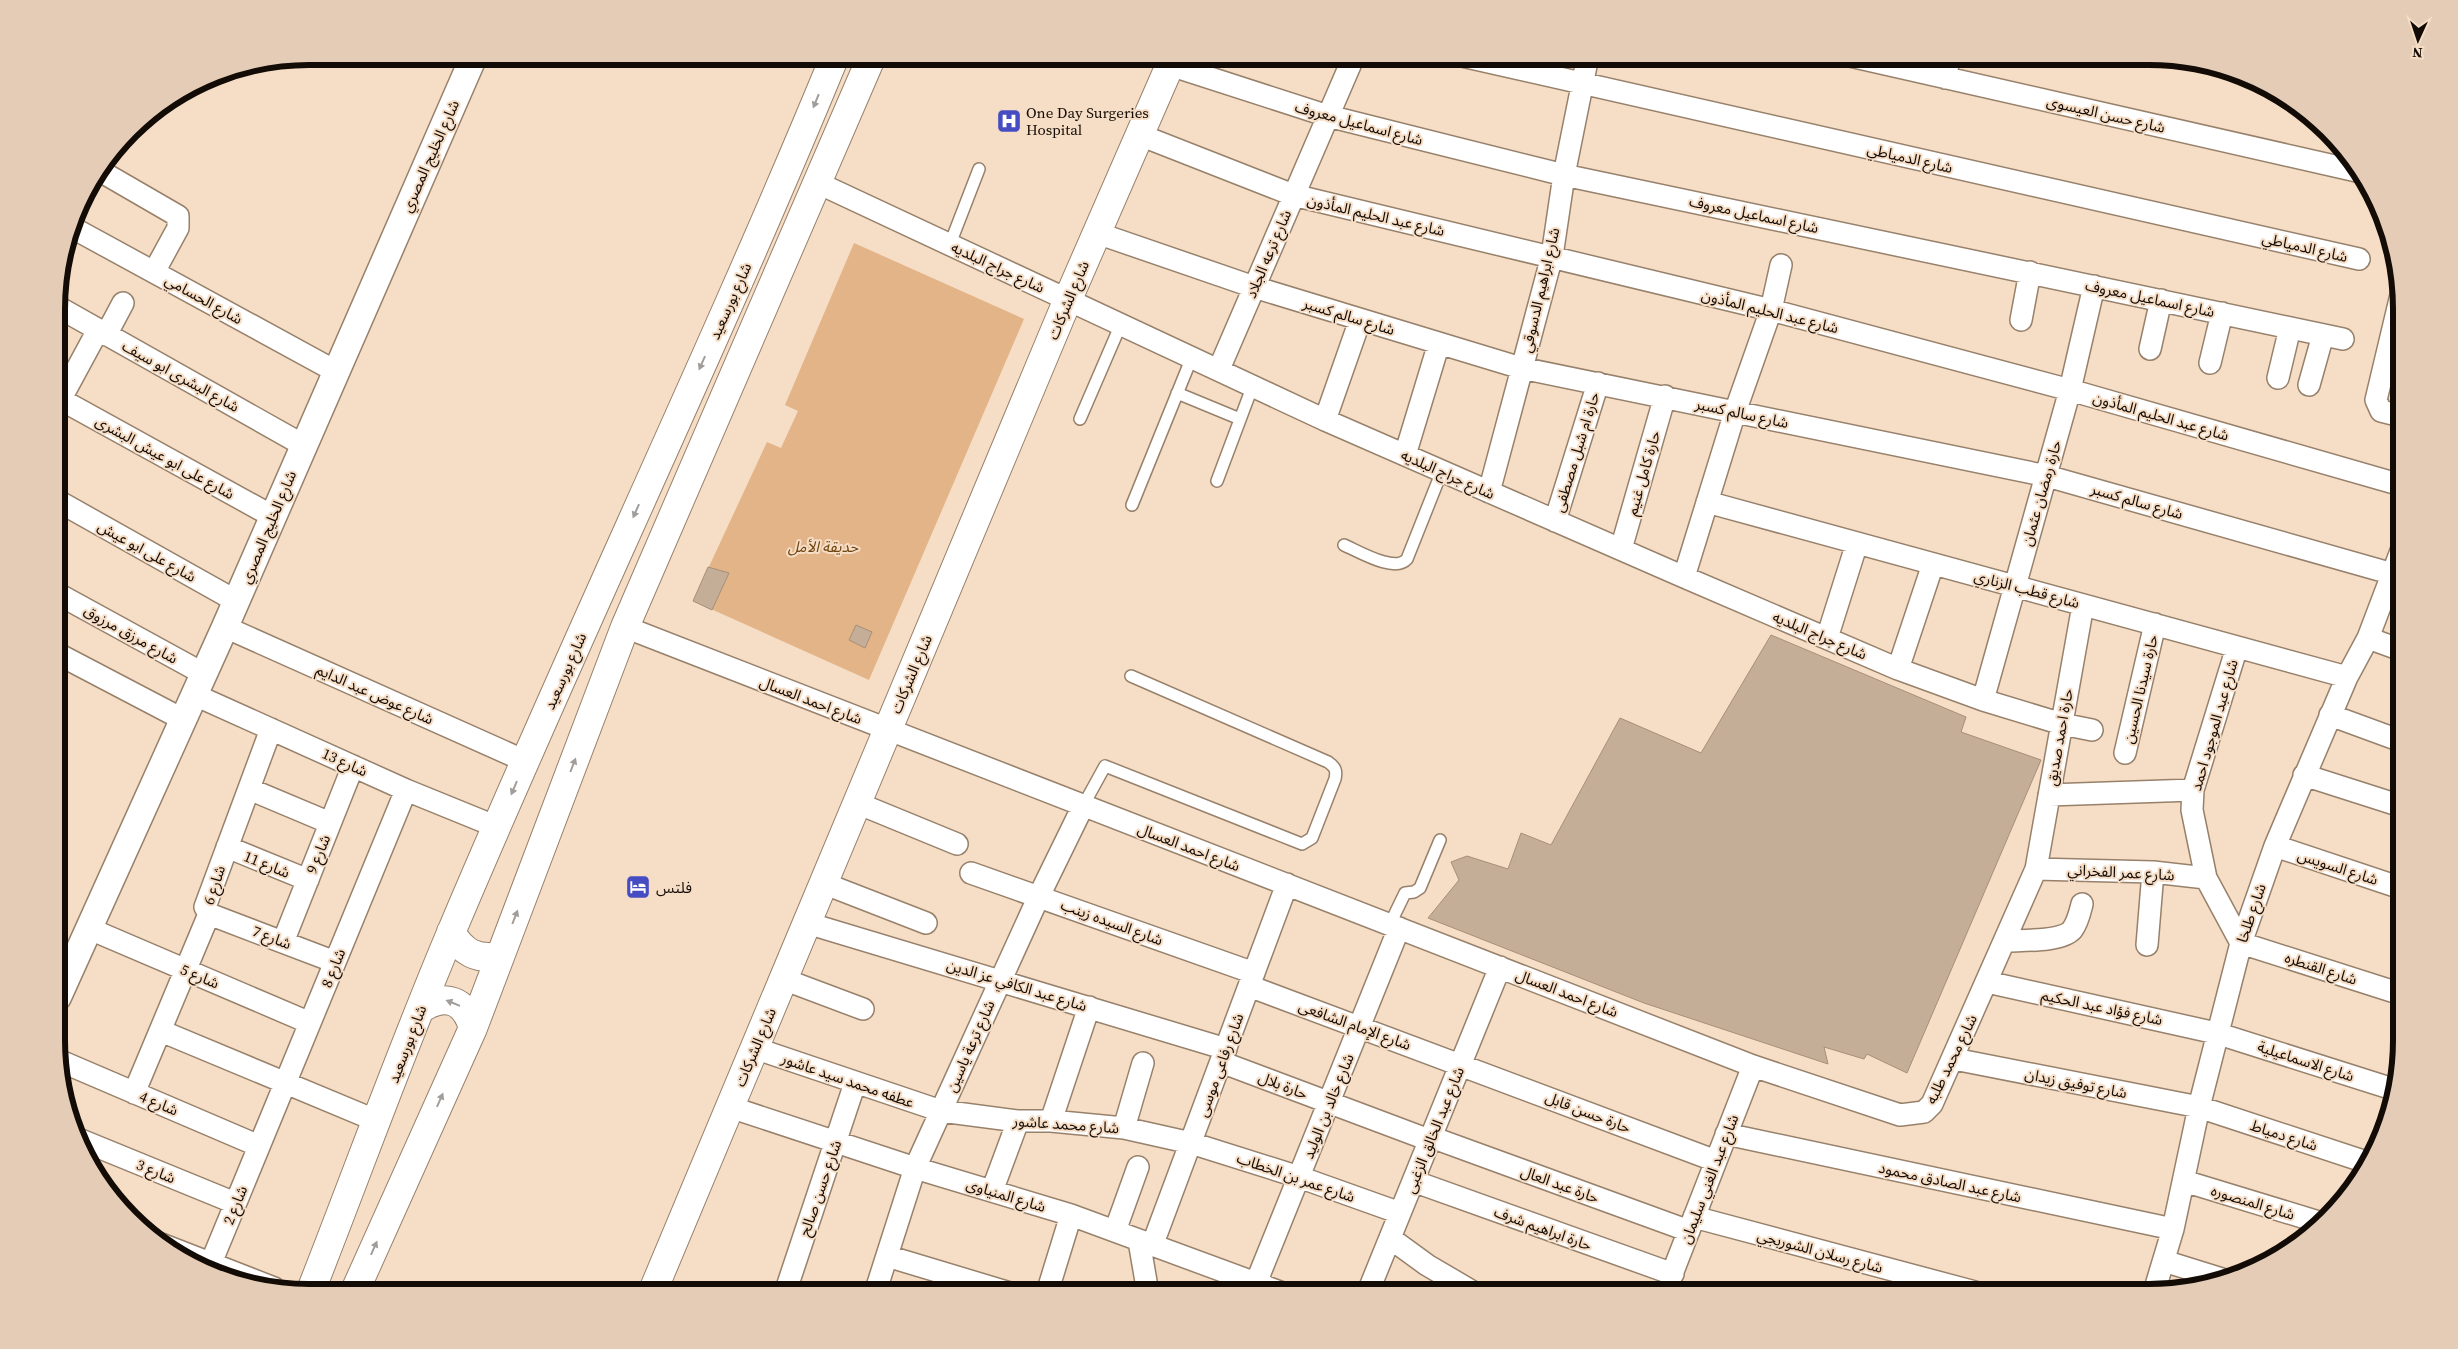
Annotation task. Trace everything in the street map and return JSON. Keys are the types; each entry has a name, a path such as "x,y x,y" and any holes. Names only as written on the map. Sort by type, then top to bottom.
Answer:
{"main road":[{"name":"شارع بورسعيد","path":"314,1284 452,932 525,761 788,169 831,65"},
{"path":"358,1284 472,1028 625,627 868,65"},
{"name":"شارع الشركات","path":"656,1284 1068,299 1170,65"},
{"path":"452,932 458,945 471,954 485,958 500,956"},
{"path":"422,1008 434,1000 448,999 465,1010 469,1015 472,1028"}],"street":[{"name":"شارع الخليج المصري","path":"67,958 90,929 200,684 470,65"},
{"name":"شارع اسماعيل معروف","path":"1183,65 1328,116 1564,175 2343,339"},
{"name":"شارع ترعه الجلاد","path":"1219,369 1350,65"},
{"name":"شارع الدمياطي","path":"1501,65 2359,260"},
{"name":"شارع ابراهيم الدسوقي","path":"1489,492 1552,256 1564,175 1586,65"},
{"name":"شارع حسن العيسوى","path":"1889,65 2350,169"},
{"path":"1945,78 1948,65"},
{"name":"شارع عبد الحليم المأذون","path":"1140,135 1293,195 1771,310 2070,390 2393,483"},
{"path":"105,174 178,216 180,222 178,228 154,272"},
{"name":"شارع جراج البلديه","path":"818,183 1325,420 1684,577 1898,668 1983,700 2062,724 2092,730"},
{"name":"شارع الحسامي","path":"78,231 335,371"},
{"name":"شارع سالم كسبر","path":"1097,233 1254,287 1521,368 1665,396 2047,476 2393,584"},
{"path":"1684,577 1735,412 1771,310 1781,265"},
{"path":"2021,320 2030,272"},
{"name":"حارة رمضان عثمان","path":"1983,700 2014,586 2047,476 2070,390 2094,286"},
{"path":"2150,349 2162,300"},
{"path":"65,391 102,332 123,303"},
{"name":"شارع البشرى ابو سيف","path":"65,311 304,445"},
{"path":"2210,363 2222,314"},
{"path":"1325,420 1360,320"},
{"path":"2278,378 2290,328"},
{"path":"2393,329 2376,400 2381,411 2393,414"},
{"path":"2309,385 2323,335"},
{"path":"1405,455 1438,343"},
{"name":"حارة ام شبل مصطفى","path":"1555,521 1598,383"},
{"name":"حارة كامل غنيم","path":"1621,549 1665,396"},
{"name":"شارع على ابو عيش البشرى","path":"65,404 272,516"},
{"name":"شارع قطب الزناري","path":"1707,502 2347,676"},
{"name":"شارع على ابو عيش","path":"65,505 236,601"},
{"path":"1827,638 1856,543"},
{"path":"1898,668 1933,564"},
{"name":"شارع طلخا","path":"2157,1284 2173,1229 2198,1107 2241,943 2275,846 2304,775 2347,676 2393,586"},
{"name":"شارع مرزق مرزوق","path":"65,598 200,684"},
{"name":"حارة احمد صديق","path":"2036,869 2083,605"},
{"name":"حارة سيدنا الحسين","path":"2125,753 2155,624"},
{"name":"شارع عوض عبد الدايم","path":"225,627 525,761"},
{"name":"شارع احمد العسال","path":"625,627 1753,1066"},
{"path":"2368,638 2393,647"},
{"name":"شارع عبد الموجود احمد","path":"2237,647 2193,790 2192,810 2206,878 2241,943"},
{"path":"65,658 184,720"},
{"name":"شارع 13","path":"200,684 271,729 406,790 497,827"},
{"path":"2330,715 2393,738"},
{"name":"شارع 6","path":"134,1093 209,914 204,907 271,729"},
{"name":"شارع 9","path":"283,942 353,766"},
{"path":"2304,775 2393,803"},
{"path":"248,789 330,823"},
{"name":"شارع 8","path":"259,1146 406,790"},
{"path":"2049,795 2193,790"},
{"path":"857,803 957,844"},
{"name":"شارع ترعة ياسين","path":"878,1284 916,1168 1000,980 1083,806"},
{"name":"شارع السويس","path":"2275,846 2393,885"},
{"name":"شارع 11","path":"227,847 308,880"},
{"name":"شارع عمر الفخراني","path":"2036,869 2153,872 2206,878"},
{"name":"شارع محمد طلبه","path":"1753,1066 1900,1115 1924,1112 1932,1104 1954,1059 2036,869"},
{"name":"شارع السيده زينب","path":"971,872 1039,896 1251,980"},
{"path":"2147,945 2153,872"},
{"path":"823,883 926,922"},
{"name":"شارع رفاعى موسى","path":"1146,1244 1191,1143 1287,884"},
{"path":"2006,941 2063,936 2071,931 2077,923 2082,904"},
{"name":"شارع 7","path":"209,914 335,962"},
{"name":"شارع عبد الكافي عز الدين","path":"807,923 1089,1008 1223,1055"},
{"name":"شارع خالد بن الوليد","path":"1256,1283 1359,1027 1394,926"},
{"name":"شارع 5","path":"90,929 310,1023"},
{"name":"شارع القنطره","path":"2241,943 2393,991"},
{"name":"شارع عبد الخالق الزغبى","path":"1371,1284 1500,967"},
{"path":"783,979 863,1009"},
{"name":"شارع الإمام الشافعى","path":"1251,980 1359,1027 1460,1064"},
{"name":"شارع فؤاد عبد الحكيم","path":"1987,982 2216,1033"},
{"path":"1051,1121 1089,1008"},
{"path":"160,1031 377,1121"},
{"name":"شارع الاسماعيلية","path":"2216,1033 2388,1087"},
{"name":"عطفه محمد سيد عاشور","path":"754,1048 941,1112"},
{"name":"حارة بلال","path":"1223,1055 1329,1102 1430,1138"},
{"name":"شارع توفيق زيدان","path":"1954,1059 2198,1107"},
{"path":"1124,1128 1143,1063"},
{"name":"شارع 4","path":"66,1064 259,1146"},
{"name":"حارة حسن قابل","path":"1460,1064 1716,1161"},
{"name":"شارع عبد الغني سليمان","path":"1674,1284 1692,1224 1753,1066"},
{"name":"شارع حسن صالح","path":"788,1284 855,1083"},
{"name":"شارع المنياوى","path":"730,1107 916,1168 1072,1215 1146,1244 1256,1283"},
{"name":"شارع دمياط","path":"2198,1107 2361,1160"},
{"name":"شارع محمد عاشور","path":"941,1112 1018,1121 1051,1121 1124,1128 1191,1143"},
{"path":"992,1190 1018,1121"},
{"name":"شارع عبد الصادق محمود","path":"1726,1134 2173,1229"},
{"name":"حارة عبد العال","path":"1430,1138 1692,1224"},
{"name":"شارع 3","path":"88,1143 236,1203"},
{"name":"شارع عمر بن الخطاب","path":"1191,1143 1299,1177 1400,1213"},
{"name":"شارع 2","path":"211,1263 259,1146"},
{"path":"1115,1231 1138,1167"},
{"name":"شارع المنصوره","path":"2184,1181 2312,1221"},
{"name":"حارة ابراهيم شرف","path":"1413,1182 1666,1284"},
{"path":"1050,1284 1072,1215"},
{"name":"شارع رسلان الشوربجي","path":"1692,1224 1942,1284"},
{"path":"1390,1238 1456,1284"},
{"path":"1146,1244 1148,1284"},
{"path":"887,1256 983,1284"},
{"path":"2164,1261 2212,1276"},
{"path":"211,1263 235,1273"}],"lane":[{"path":"950,244 979,169"},
{"path":"1080,419 1121,324"},
{"path":"1132,505 1192,357"},
{"path":"1217,481 1253,385"},
{"path":"1177,393 1240,419"},
{"path":"1344,546 1393,566 1404,563 1442,471"},
{"path":"1083,806 1105,766 1302,844 1312,838 1335,779 1337,772 1334,766 1328,762 1131,676"},
{"path":"1394,926 1405,893 1414,892 1420,888 1440,840"}],"green space":[{"name":"حديقة الأمل","path":"854,243 1024,319 869,680 693,601 767,442 781,448 798,411 785,405"}],"building":[{"path":"708,567 729,573 712,610 693,601"},
{"path":"856,625 872,632 865,648 849,640"},
{"path":"1771,635 1966,717 1961,732 2041,760 1907,1073 1867,1054 1864,1059 1824,1047 1828,1064 1644,1003 1428,918 1459,880 1451,862 1467,856 1508,869 1521,833 1551,845 1620,718 1701,753"}],"place":[{"name":"One Day Surgeries Hospital","path":"1009,121"},
{"name":"فلتس","path":"638,887"}]}
